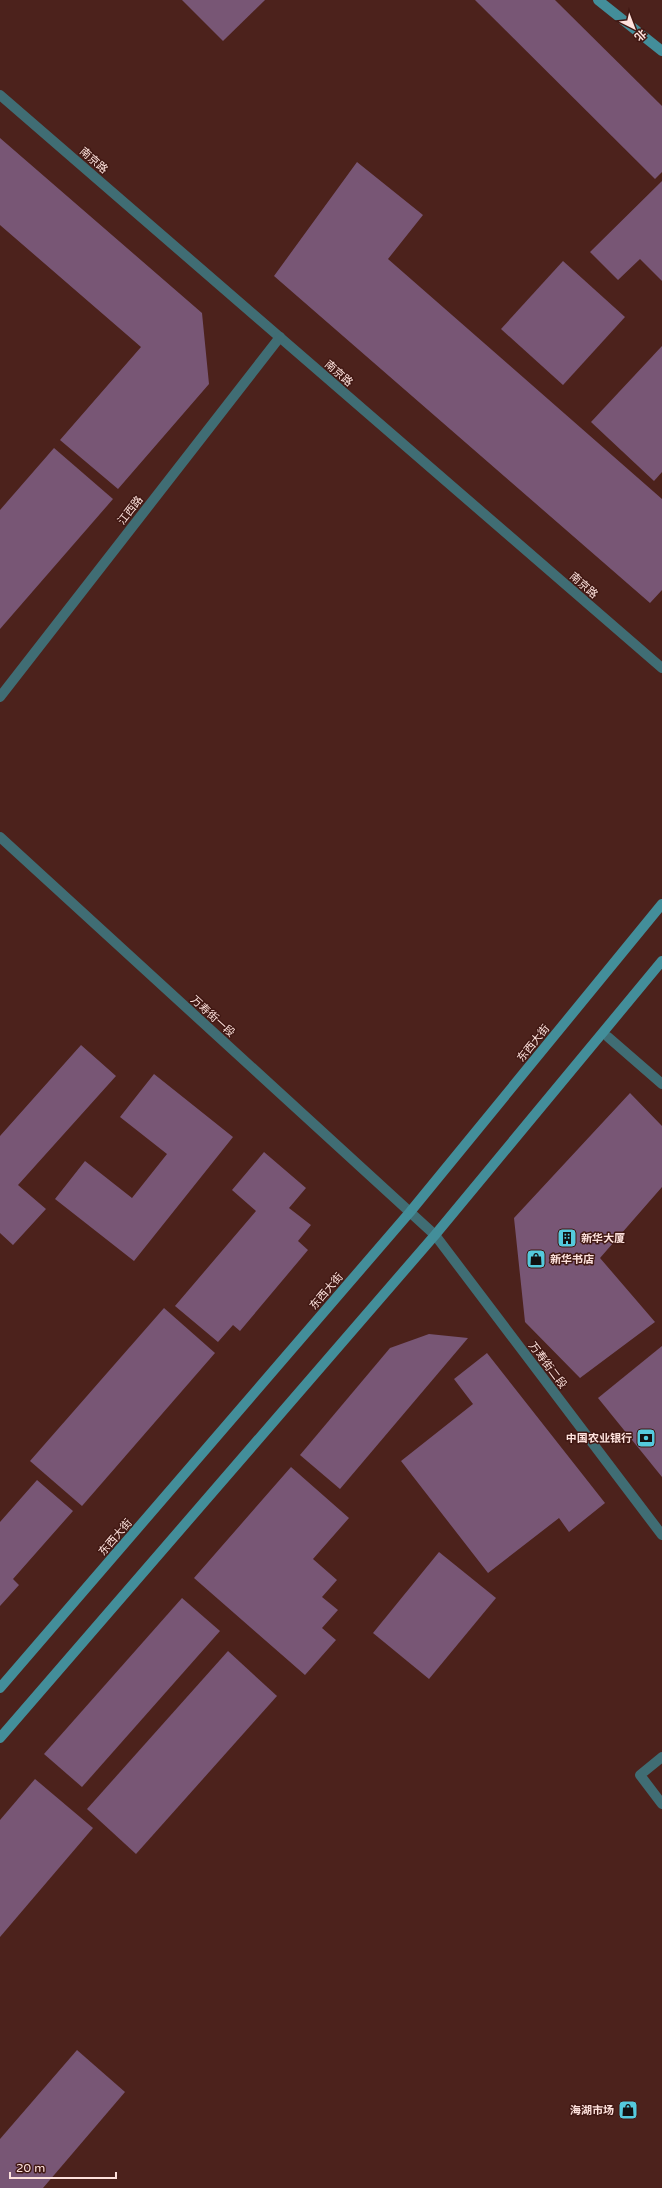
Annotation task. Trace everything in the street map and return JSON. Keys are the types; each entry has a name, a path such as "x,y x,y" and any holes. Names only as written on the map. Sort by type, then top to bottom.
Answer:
{"street":[{"path":"598,0 662,51"},
{"name":"南京路","path":"0,95 662,668"},
{"name":"江西路","path":"0,697 280,337"},
{"name":"万寿街一段","path":"0,837 410,1212"},
{"name":"东西大街","path":"0,1688 410,1212 662,904"},
{"path":"0,1738 435,1235 662,961"},
{"path":"608,1038 662,1084"},
{"name":"万寿街二段","path":"410,1212 435,1235 662,1535"},
{"path":"662,1757 640,1775 662,1804"}],"building":[{"path":"182,0 265,0 223,41"},
{"path":"475,0 555,0 662,106 662,172 655,179"},
{"path":"0,138 202,313 209,384 118,489 60,440 141,347 0,225"},
{"path":"357,162 423,215 388,259 662,499 662,590 650,603 274,276"},
{"path":"662,181 662,281 640,259 618,280 590,252"},
{"path":"563,261 625,317 563,385 501,329"},
{"path":"662,346 662,472 654,481 591,422"},
{"path":"54,448 113,499 0,629 0,510"},
{"path":"81,1045 116,1076 18,1185 46,1209 13,1245 0,1233 0,1136"},
{"path":"154,1074 233,1137 134,1261 55,1199 85,1161 132,1198 167,1154 120,1117"},
{"name":"新华大厦","path":"630,1093 662,1126 662,1187 600,1258 655,1322 580,1378 525,1322 514,1218"},
{"path":"264,1152 306,1188 289,1208 311,1225 298,1241 308,1250 240,1331 233,1325 218,1342 175,1306 256,1211 232,1190"},
{"path":"164,1308 215,1353 82,1506 30,1461"},
{"path":"429,1334 468,1338 340,1489 300,1455 390,1348"},
{"name":"中国农业银行","path":"662,1346 662,1477 598,1398"},
{"path":"487,1353 605,1503 569,1532 559,1518 488,1573 401,1461 473,1404 454,1379"},
{"path":"291,1467 349,1518 313,1559 337,1580 322,1597 338,1610 322,1628 336,1640 305,1675 194,1578"},
{"path":"37,1480 73,1511 13,1579 19,1585 0,1606 0,1522"},
{"path":"439,1552 496,1598 429,1679 373,1633"},
{"path":"182,1598 220,1631 82,1787 44,1754"},
{"path":"228,1651 277,1696 136,1854 87,1809"},
{"path":"35,1779 93,1828 0,1937 0,1820"},
{"path":"77,2050 125,2092 43,2188 0,2188 0,2139"}],"place":[{"name":"新华大厦","path":"567,1238"},
{"name":"新华书店","path":"536,1259"},
{"name":"中国农业银行","path":"646,1438"},
{"name":"海湖市场","path":"628,2110"}]}
